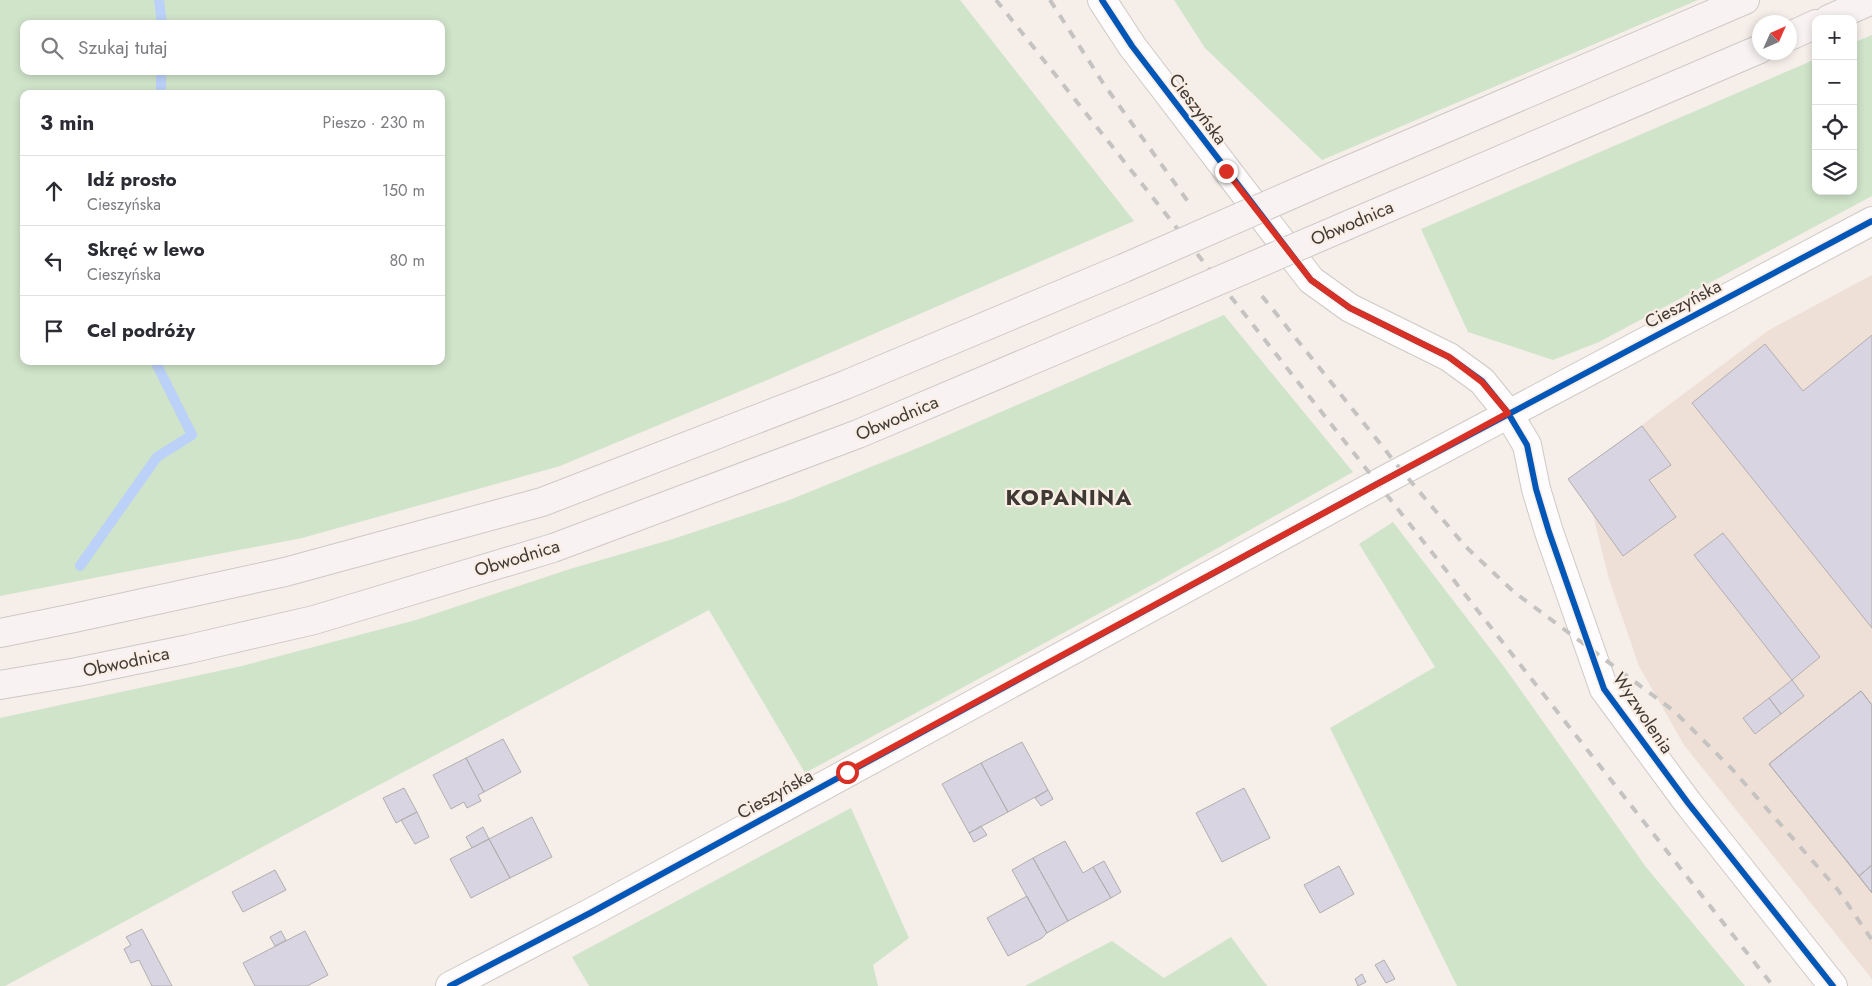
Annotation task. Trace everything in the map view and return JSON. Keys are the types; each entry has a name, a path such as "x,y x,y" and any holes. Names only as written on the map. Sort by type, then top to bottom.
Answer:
{"main road":[{"path":"0,633 285,572 542,502 845,385 1124,268 1745,0"},
{"path":"1838,15 1872,0"},
{"path":"1797,33 1812,26"},
{"name":"Obwodnica","path":"0,685 77,672 189,649 314,620 553,548 858,434 1752,51"}],"street":[{"name":"Cieszyńska","path":"1102,0 1132,46 1311,280 1350,308 1449,357 1482,382 1508,413"},
{"name":"Cieszyńska","path":"450,986 592,912 1508,413 1872,221"},
{"name":"Wyzwolenia","path":"1508,413 1527,445 1536,489 1549,532 1604,689 1688,803 1833,986"}],"shaded area":[{"path":"1872,275 1872,979 1684,745 1639,666 1609,579 1582,470 1769,330"}],"green space":[{"path":"0,0 960,0 1134,221 772,378 560,466 302,538 0,596"},
{"path":"1174,0 1698,0 1322,160 1205,48"},
{"path":"1872,35 1872,196 1599,342 1553,360 1468,332 1421,229 1812,61 1812,195 1857,195 1857,41"},
{"path":"1224,315 1353,472 1159,581 805,773 709,610 5,986 0,986 0,718 242,666 416,620 570,569 673,539 787,501 925,445"},
{"path":"1393,522 1505,668 1646,867 1745,986 1457,986 1330,728 1435,667 1359,544"},
{"path":"851,808 909,938 873,965 878,986 589,986 572,957"},
{"path":"1231,937 1267,986 1025,986 1112,941 1164,978"}],"building":[{"path":"1872,335 1872,628 1692,403 1765,344 1803,391"},
{"path":"1642,426 1671,465 1649,480 1676,517 1623,556 1568,479"},
{"path":"1723,533 1820,657 1792,680 1694,555"},
{"path":"1792,680 1804,696 1781,714 1769,698"},
{"path":"1861,691 1872,705 1872,865 1859,876 1769,764"},
{"path":"1861,691 1872,705 1872,893 1769,764"},
{"path":"1769,698 1781,714 1755,734 1743,718"},
{"path":"503,739 521,772 484,792 466,758"},
{"path":"1022,742 1048,790 1008,812 981,763"},
{"path":"466,758 484,792 478,795 481,801 467,808 464,802 451,809 433,775"},
{"path":"981,763 1008,812 969,833 942,784"},
{"path":"404,788 417,812 396,823 383,798"},
{"path":"1244,788 1270,838 1222,862 1196,813"},
{"path":"1048,790 1053,799 1041,806 1035,798"},
{"path":"417,812 429,837 415,844 401,820"},
{"path":"532,817 552,857 510,878 489,839"},
{"path":"981,826 987,835 974,842 969,833"},
{"path":"483,827 489,839 472,848 466,837"},
{"path":"489,839 510,878 471,898 450,859"},
{"path":"1065,841 1083,873 1093,867 1111,898 1068,921 1033,858"},
{"path":"1033,858 1068,921 1047,933 1012,870"},
{"path":"1104,861 1121,892 1111,898 1093,867"},
{"path":"1872,865 1872,893 1859,876"},
{"path":"1339,866 1354,894 1320,913 1304,885"},
{"path":"275,870 286,890 243,912 232,892"},
{"path":"1027,896 1047,933 1042,938 1008,956 987,918"},
{"path":"142,929 172,986 152,986 139,960 131,963 124,949 131,945 126,937"},
{"path":"281,931 286,940 275,946 270,937"},
{"path":"305,931 328,975 307,986 255,986 243,963"},
{"path":"1384,960 1395,979 1386,983 1375,965"},
{"path":"1362,974 1366,982 1358,986 1355,979"}],"waterway":[{"path":"159,0 162,20"},
{"path":"161,75 161,90"},
{"path":"80,566 157,457 192,435 157,365"}],"railway":[{"path":"996,0 1773,986"},
{"path":"1050,0 1103,83 1189,203"},
{"path":"1262,296 1402,471 1465,546 1514,592 1674,711 1732,769 1838,890 1872,940"}],"cycle path":[{"path":"1102,0 1132,46 1311,280 1350,308 1449,357 1482,381 1508,413 1527,445 1536,489 1549,532 1604,689 1688,803 1833,986"},
{"path":"450,986 592,912 1377,484 1872,221"}],"district":[{"name":"KOPANINA","path":"1069,497"}],"route":[{"path":"847,772 1508,413 1482,382 1449,357 1350,308 1311,280 1226,171"}]}
